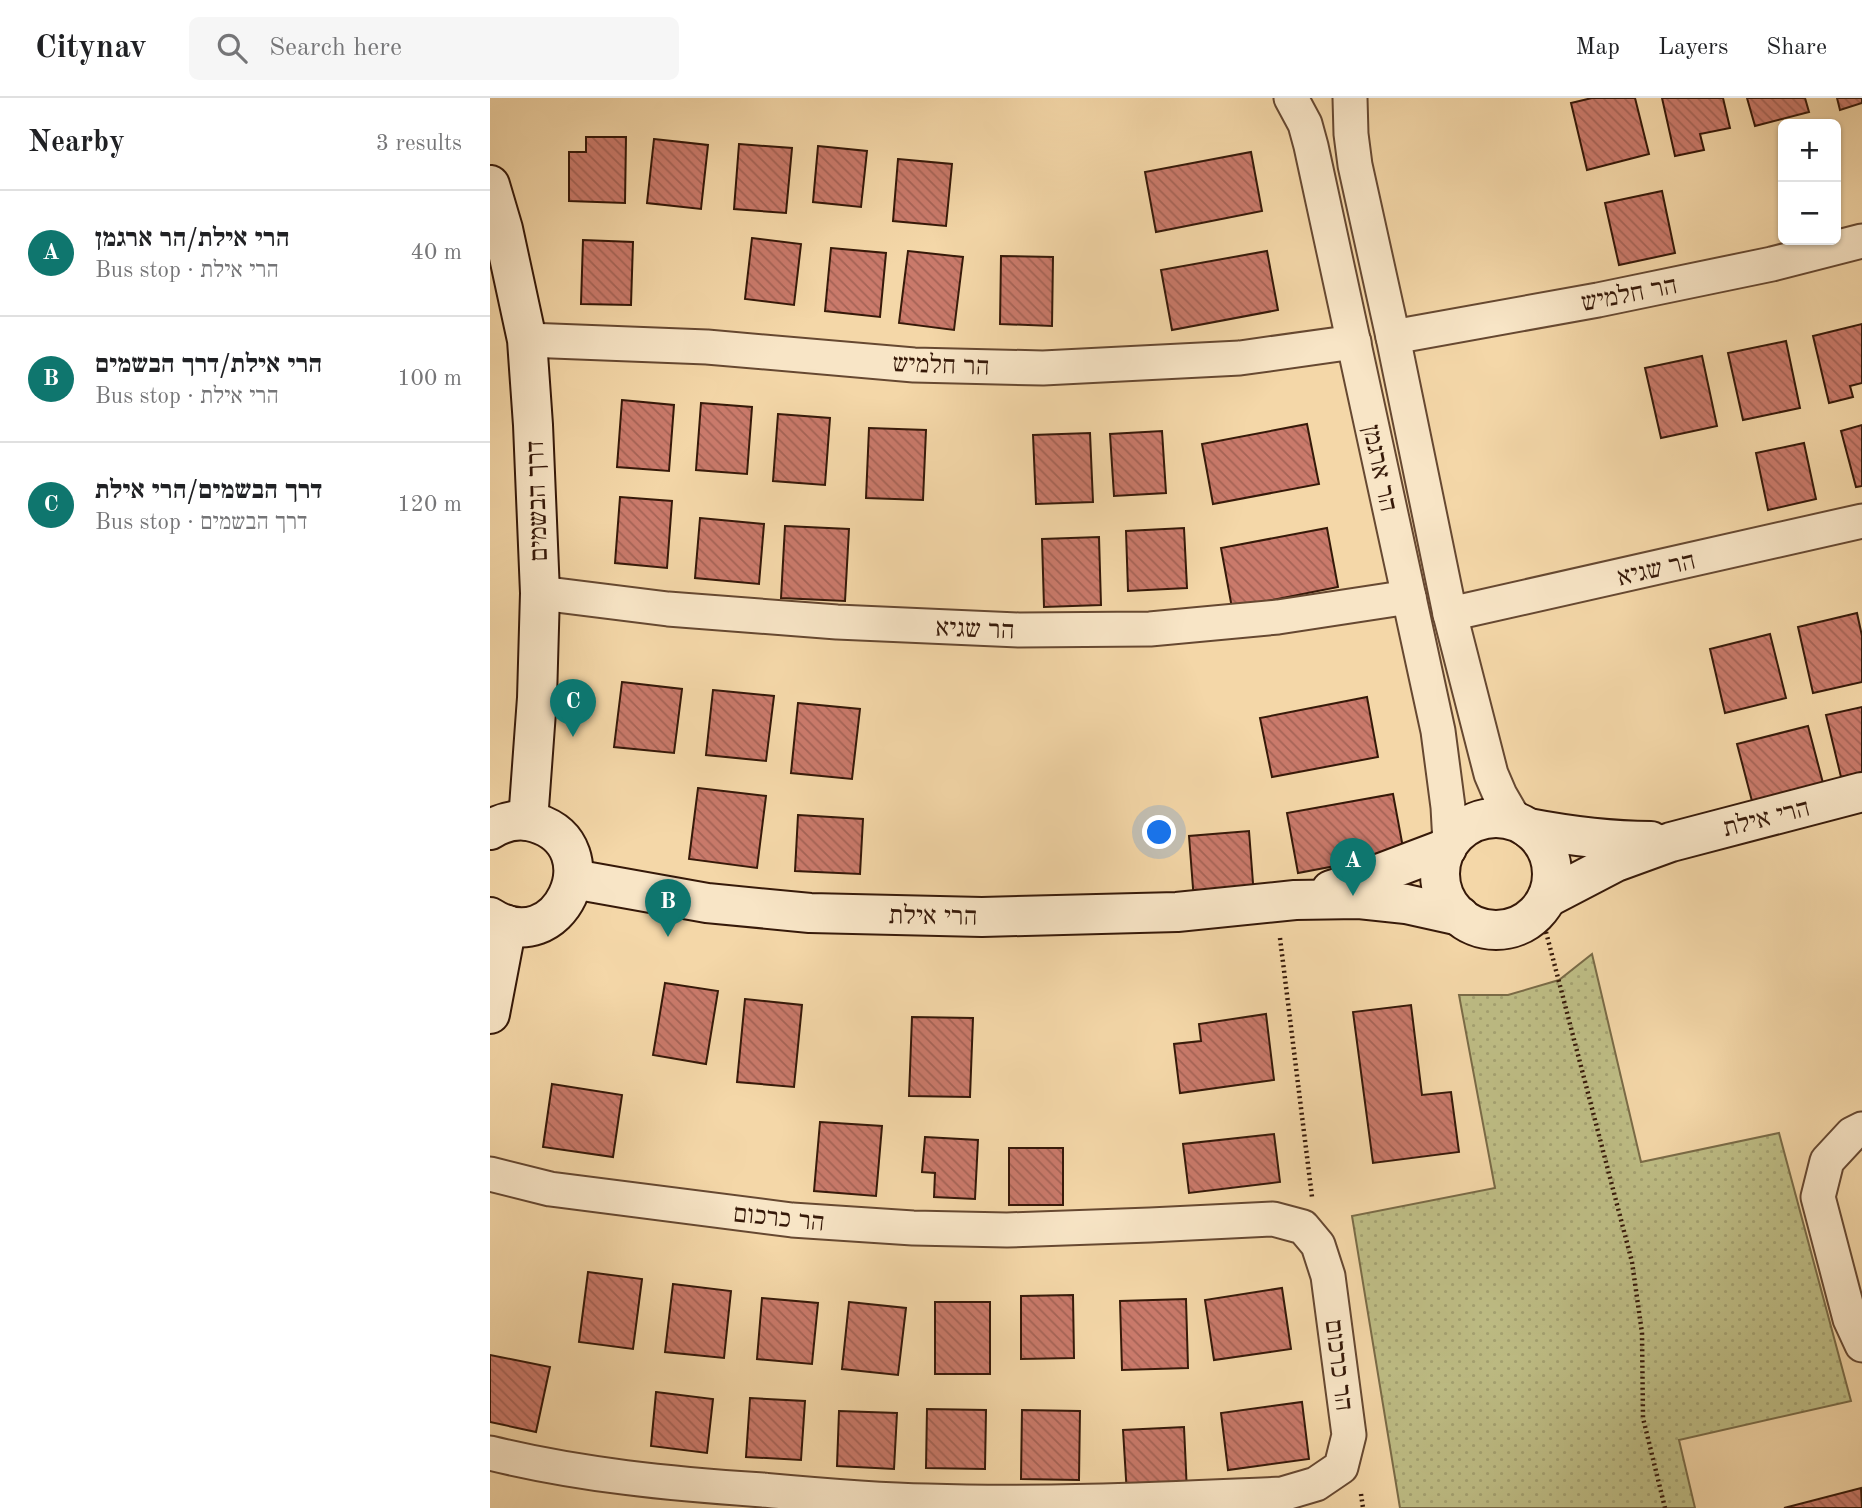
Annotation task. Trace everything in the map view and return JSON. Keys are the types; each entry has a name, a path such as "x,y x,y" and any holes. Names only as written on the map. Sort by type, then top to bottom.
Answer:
{"street":[{"name":"הר ארגמן","path":"1291,98 1311,146 1438,731 1444,770 1448,845"},
{"name":"הר ארגמן","path":"1350,98 1350,134 1355,165 1450,614 1491,774 1500,795 1522,825"},
{"name":"דרך הבשמים","path":"490,185 503,229 527,340 533,425 540,593 537,698 528,821"},
{"name":"הר חלמיש","path":"1393,337 1745,270 1862,240"},
{"name":"הר חלמיש","path":"527,340 707,347 914,365 1043,368 1240,358 1354,342"},
{"name":"הר שגיא","path":"1450,614 1862,521"},
{"name":"הר שגיא","path":"540,593 668,609 837,622 1019,630 1150,629 1278,617 1409,597"},
{"name":"הרי אילת","path":"1543,903 1616,862 1671,842 1862,792"},
{"path":"1491,818 1522,825 1538,837 1546,848 1552,873 1551,886 1543,903 1531,918 1508,928 1482,928 1460,916 1445,896 1441,872 1448,845 1467,826 1479,821 1491,818"},
{"path":"490,830 516,820 541,825 562,841 573,865 573,879 565,903 545,920 520,927 498,921 490,1014"},
{"name":"הרי אילת","path":"1522,825 1565,836 1608,841 1671,842"},
{"name":"הרי אילת","path":"1285,901 1365,879 1448,845"},
{"name":"הרי אילת","path":"573,879 707,903 810,913 1010,916 1177,912 1285,901 1359,899 1406,904 1460,916"},
{"path":"1862,1129 1852,1133 1826,1161 1818,1198 1850,1319 1862,1345"},
{"name":"הר כרכום","path":"490,1174 550,1189 673,1206 792,1220 913,1228 1007,1230 1273,1219 1303,1227 1318,1245 1328,1276 1349,1435 1341,1467 1316,1484 1282,1494 1059,1503 927,1502 698,1486 604,1474 490,1453"}],"path":[{"path":"1285,901 1318,1245"},
{"path":"1543,903 1632,1262 1642,1332 1643,1418 1665,1508"}],"shaded area":[{"path":"1592,954 1641,1162 1779,1133 1851,1401 1679,1440 1695,1508 1400,1508 1352,1216 1495,1188 1459,995 1508,995 1559,980"}],"building":[{"path":"1592,98 1635,98 1649,154 1587,170 1571,103"},
{"path":"1662,98 1723,98 1730,128 1700,134 1704,150 1675,156"},
{"path":"1747,98 1805,98 1809,112 1755,126"},
{"path":"1837,98 1862,98 1862,103 1840,110"},
{"path":"586,137 626,137 625,203 569,201 569,152 586,152"},
{"path":"654,139 708,145 701,209 647,203"},
{"path":"739,144 792,148 786,213 734,209"},
{"path":"818,146 867,151 861,207 813,202"},
{"path":"1251,152 1262,211 1156,232 1145,172"},
{"path":"898,159 952,164 946,226 893,221"},
{"path":"1662,191 1675,253 1619,265 1605,203"},
{"path":"752,238 801,244 794,305 745,299"},
{"path":"583,240 633,242 631,305 581,304"},
{"path":"831,248 886,253 880,317 825,311"},
{"path":"908,251 963,257 954,330 899,323"},
{"path":"1267,251 1278,310 1172,330 1161,270"},
{"path":"1001,256 1053,257 1052,326 1000,324"},
{"path":"1862,324 1862,383 1850,386 1853,397 1829,403 1813,336"},
{"path":"1786,341 1800,408 1743,420 1728,353"},
{"path":"1702,356 1717,426 1661,438 1645,368"},
{"path":"622,400 674,405 669,471 617,467"},
{"path":"701,403 752,407 747,474 696,470"},
{"path":"778,414 830,418 825,485 773,481"},
{"path":"1307,424 1319,484 1213,504 1202,444"},
{"path":"1862,425 1862,486 1856,487 1841,431"},
{"path":"869,428 926,430 923,500 866,498"},
{"path":"1162,431 1166,493 1114,496 1110,434"},
{"path":"1090,433 1093,502 1036,504 1033,435"},
{"path":"1804,443 1816,499 1768,510 1756,453"},
{"path":"620,497 672,501 667,568 615,563"},
{"path":"700,518 764,524 759,584 695,578"},
{"path":"785,526 849,529 845,601 781,598"},
{"path":"1184,528 1187,588 1128,591 1126,531"},
{"path":"1327,528 1338,587 1232,608 1221,548"},
{"path":"1099,537 1101,605 1044,607 1042,539"},
{"path":"1857,613 1862,636 1862,682 1813,693 1798,627"},
{"path":"1770,634 1786,698 1725,713 1710,649"},
{"path":"622,682 682,689 674,753 614,747"},
{"path":"713,690 774,696 766,761 706,755"},
{"path":"1367,697 1378,757 1272,777 1260,718"},
{"path":"798,703 860,709 852,779 791,773"},
{"path":"1862,707 1862,772 1841,777 1826,715"},
{"path":"1808,726 1823,783 1752,801 1737,744"},
{"path":"698,788 766,796 757,868 689,859"},
{"path":"1393,794 1404,853 1298,873 1287,813"},
{"path":"798,815 863,819 860,874 795,871"},
{"path":"1249,831 1254,896 1194,901 1189,836"},
{"path":"665,983 718,991 706,1064 653,1055"},
{"path":"745,999 802,1005 794,1087 737,1082"},
{"path":"1411,1005 1422,1095 1451,1092 1459,1152 1373,1163 1353,1012"},
{"path":"1266,1014 1274,1080 1180,1093 1174,1044 1201,1041 1199,1024"},
{"path":"912,1017 973,1018 970,1097 909,1096"},
{"path":"552,1084 622,1095 613,1157 543,1147"},
{"path":"820,1122 882,1126 876,1196 814,1191"},
{"path":"1274,1134 1280,1182 1189,1193 1183,1144"},
{"path":"925,1137 978,1140 975,1199 934,1197 935,1173 922,1172"},
{"path":"1009,1148 1063,1148 1063,1205 1009,1205"},
{"path":"588,1272 642,1279 633,1349 579,1342"},
{"path":"673,1284 731,1291 724,1358 665,1352"},
{"path":"1282,1288 1291,1349 1214,1360 1205,1300"},
{"path":"1073,1295 1074,1358 1021,1359 1021,1296"},
{"path":"762,1298 818,1303 812,1364 757,1359"},
{"path":"1186,1299 1188,1368 1122,1370 1120,1301"},
{"path":"849,1302 906,1308 898,1375 842,1369"},
{"path":"935,1302 990,1302 990,1374 935,1374"},
{"path":"490,1355 550,1367 536,1432 490,1422"},
{"path":"656,1392 713,1399 707,1453 651,1446"},
{"path":"750,1398 805,1401 801,1460 746,1457"},
{"path":"1302,1402 1309,1459 1228,1470 1221,1413"},
{"path":"927,1409 986,1410 985,1469 926,1468"},
{"path":"1022,1410 1080,1411 1079,1480 1021,1479"},
{"path":"839,1411 897,1413 894,1469 837,1466"},
{"path":"1184,1427 1187,1492 1127,1495 1123,1430"},
{"path":"1861,1488 1862,1508 1784,1508"}],"place":[{"name":"דרך הבשמים/הרי אילת","path":"573,737"},
{"name":"הרי אילת/הר ארגמן","path":"1353,896"},
{"name":"הרי אילת/דרך הבשמים","path":"668,937"}]}
